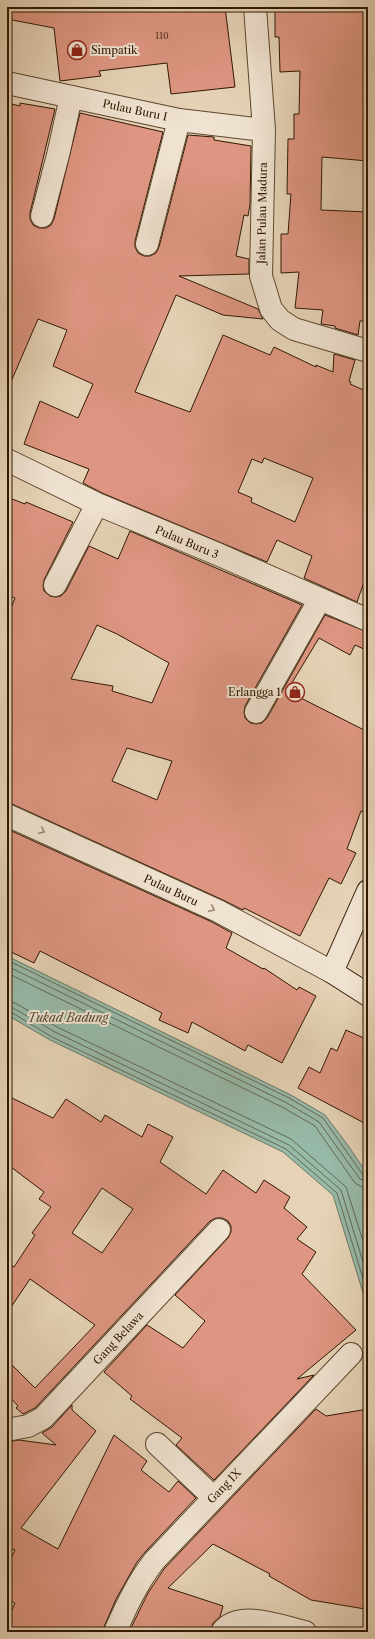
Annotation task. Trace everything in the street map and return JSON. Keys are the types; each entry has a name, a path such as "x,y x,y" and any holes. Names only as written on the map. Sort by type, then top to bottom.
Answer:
{"street":[{"name":"Jalan Pulau Madura","path":"255,7 264,130 261,276 271,309 280,320 294,329 368,351"},
{"name":"Pulau Buru I","path":"7,83 179,120 264,130"},
{"path":"42,216 71,97"},
{"path":"147,244 179,120"},
{"name":"Pulau Buru 3","path":"7,460 97,504 368,620"},
{"path":"55,586 97,504"},
{"path":"256,712 320,599"},
{"name":"Pulau Buru","path":"7,815 218,911 332,972 368,995"},
{"path":"332,972 368,891"},
{"name":"Gang Belawa","path":"7,1430 28,1426 43,1418 219,1230"},
{"name":"Gang IX","path":"115,1632 130,1598 143,1576 165,1547 351,1354"},
{"path":"158,1444 213,1497"},
{"path":"222,1632 231,1624 240,1621 252,1620 305,1632"}],"water":[{"name":"Tukad Badung","path":"7,956 291,1095 325,1115 368,1175 368,1309 333,1195 283,1152 50,1040 7,1015"}],"building":[{"path":"7,7 225,7 235,87 171,94 167,63 99,71 101,76 60,81 54,28 7,19"},
{"path":"368,7 368,161 322,157 321,210 368,212 366,277 368,277 368,321 360,321 358,335 335,328 335,326 321,324 323,310 295,308 299,272 281,273 281,234 288,234 291,194 287,194 288,139 294,139 294,114 299,114 300,71 280,72 279,37 275,37 275,8"},
{"path":"7,103 20,106 20,103 55,109 30,213 30,219 33,225 39,228 46,228 51,225 54,219 80,113 163,132 135,241 135,247 138,253 144,256 150,256 156,253 159,247 188,135 214,137 214,140 251,146 250,205 248,216 244,215 236,256 249,259 249,274 179,276 258,309 263,319 223,315 176,295 135,392 190,412 223,335 270,355 274,347 316,367 316,365 333,372 334,354 355,360 349,381 351,382 350,384 368,392 368,571 357,602 304,578 312,556 277,540 267,562 102,493 83,483 89,469 24,444 40,401 78,418 93,384 53,366 67,330 38,319 7,391","holes":["264,458 313,478 295,522 251,502 252,498 238,492 252,459 262,463"]},
{"path":"7,497 25,504 26,502 73,522 44,580 44,591 50,596 61,596 66,591 89,546 118,559 130,531 302,605 245,706 245,718 250,723 256,724 262,723 267,718 325,615 368,632 368,651 355,645 350,655 319,638 287,691 368,732 368,814 361,811 347,849 356,853 341,884 329,878 300,936 244,908 243,910 7,803 7,618 15,598 7,595","holes":["97,625 117,634 169,663 152,703 112,691 113,686 71,679","127,748 172,761 157,800 112,781"]},
{"path":"7,829 212,922 232,933 226,948 263,969 264,968 297,990 299,987 316,996 282,1063 248,1045 245,1051 192,1022 188,1033 159,1020 162,1013 40,951 34,963 7,950"},
{"path":"346,1030 368,1040 368,1125 298,1088 309,1067 320,1073 331,1048 337,1051"},
{"path":"12,1098 53,1118 66,1099 101,1122 105,1115 142,1137 148,1124 173,1137 160,1162 206,1194 223,1170 256,1193 264,1180 290,1197 284,1208 307,1227 297,1239 316,1252 302,1274 356,1330 297,1379 314,1375 214,1480 176,1445 182,1438 130,1399 132,1396 104,1372 147,1325 183,1348 205,1321 175,1295 228,1238 231,1232 231,1226 228,1221 222,1218 216,1218 210,1221 35,1408 23,1414 16,1408 18,1406 7,1394 7,1360 35,1388 95,1325 30,1279 7,1313 7,1261 14,1267 35,1235 32,1233 51,1207 39,1199 44,1192 7,1164 7,1110","holes":["102,1188 133,1209 102,1253 72,1233"]},
{"path":"72,1405 72,1410 96,1431 21,1528 58,1549 114,1435 147,1461 141,1470 169,1492 178,1481 196,1498 137,1562 116,1599 103,1632 7,1632 7,1621 15,1603 7,1599 7,1567 15,1550 7,1547 7,1442 19,1440 56,1445 42,1433 52,1427"},
{"path":"316,1409 326,1416 368,1409 368,1594 365,1609 311,1600 269,1576 270,1574 213,1544 168,1588 223,1606 220,1617 213,1623 210,1632 129,1632 148,1593 164,1569"}],"place":[{"name":"Simpatik","path":"77,50"},
{"name":"Erlangga 1","path":"295,692"}]}
